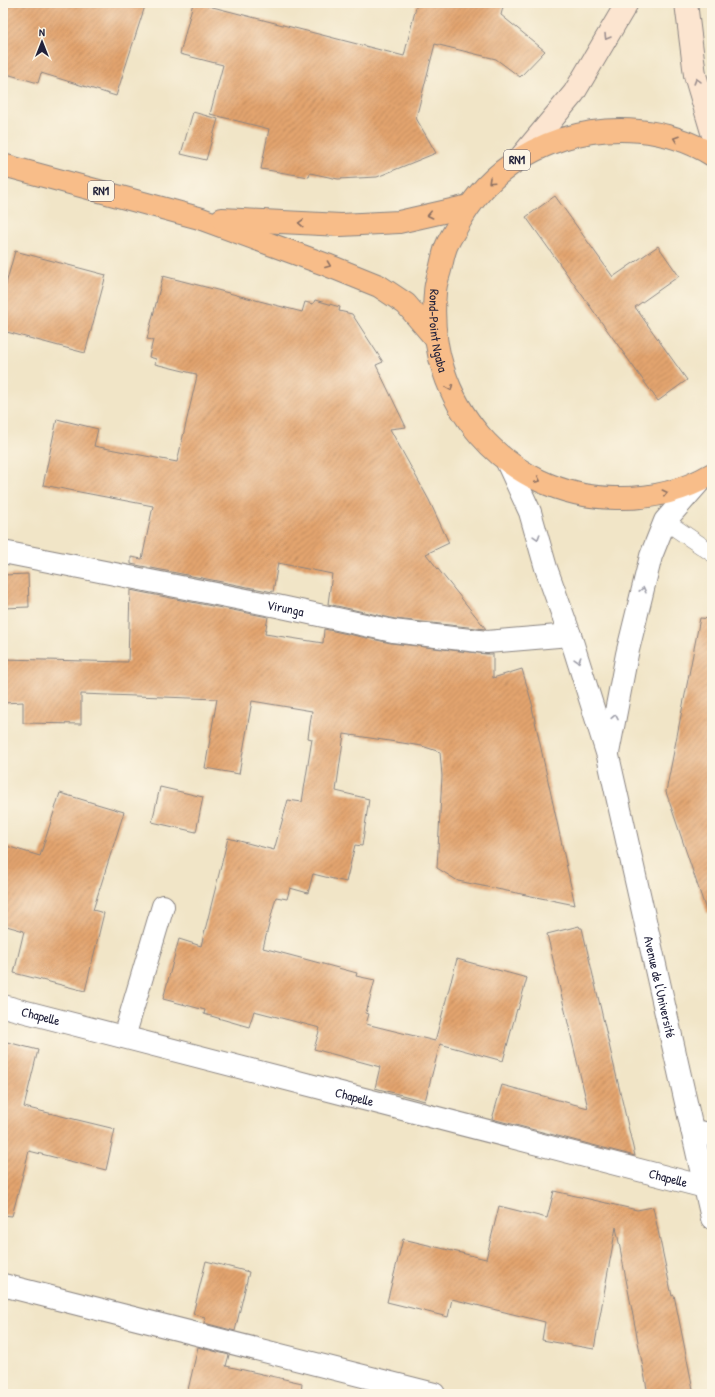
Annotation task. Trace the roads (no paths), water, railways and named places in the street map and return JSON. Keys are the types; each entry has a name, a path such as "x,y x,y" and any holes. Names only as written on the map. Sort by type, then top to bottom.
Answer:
{"highway":[{"name":"Rond-Point Ngaba","path":"706,477 668,493 635,498 601,498 561,489 536,479 507,462 480,436 458,407 443,374 435,338 435,292 446,247 468,206 483,188 500,172 519,159 547,144 578,134 610,130 642,131 673,138 703,149 712,155"},
{"name":"RN1","path":"3,165 199,218 379,286 406,304 435,338"},
{"name":"RN1","path":"199,218 341,225 399,222 468,206"}],"main road":[{"path":"519,159 574,93 627,3"},
{"path":"686,3 695,75 712,132"}],"street":[{"name":"Avenue de l'Université","path":"507,462 530,512 546,568 570,635 608,756 702,1133 705,1187 712,1218"},
{"path":"608,756 627,654 651,556 665,521 706,477"},
{"name":"Virunga","path":"3,552 269,604 393,631 487,642 570,635"},
{"path":"124,1037 163,906"},
{"name":"Chapelle","path":"3,1006 705,1187"},
{"path":"3,1284 434,1394"}],"lane":[{"path":"665,521 712,553"}]}
